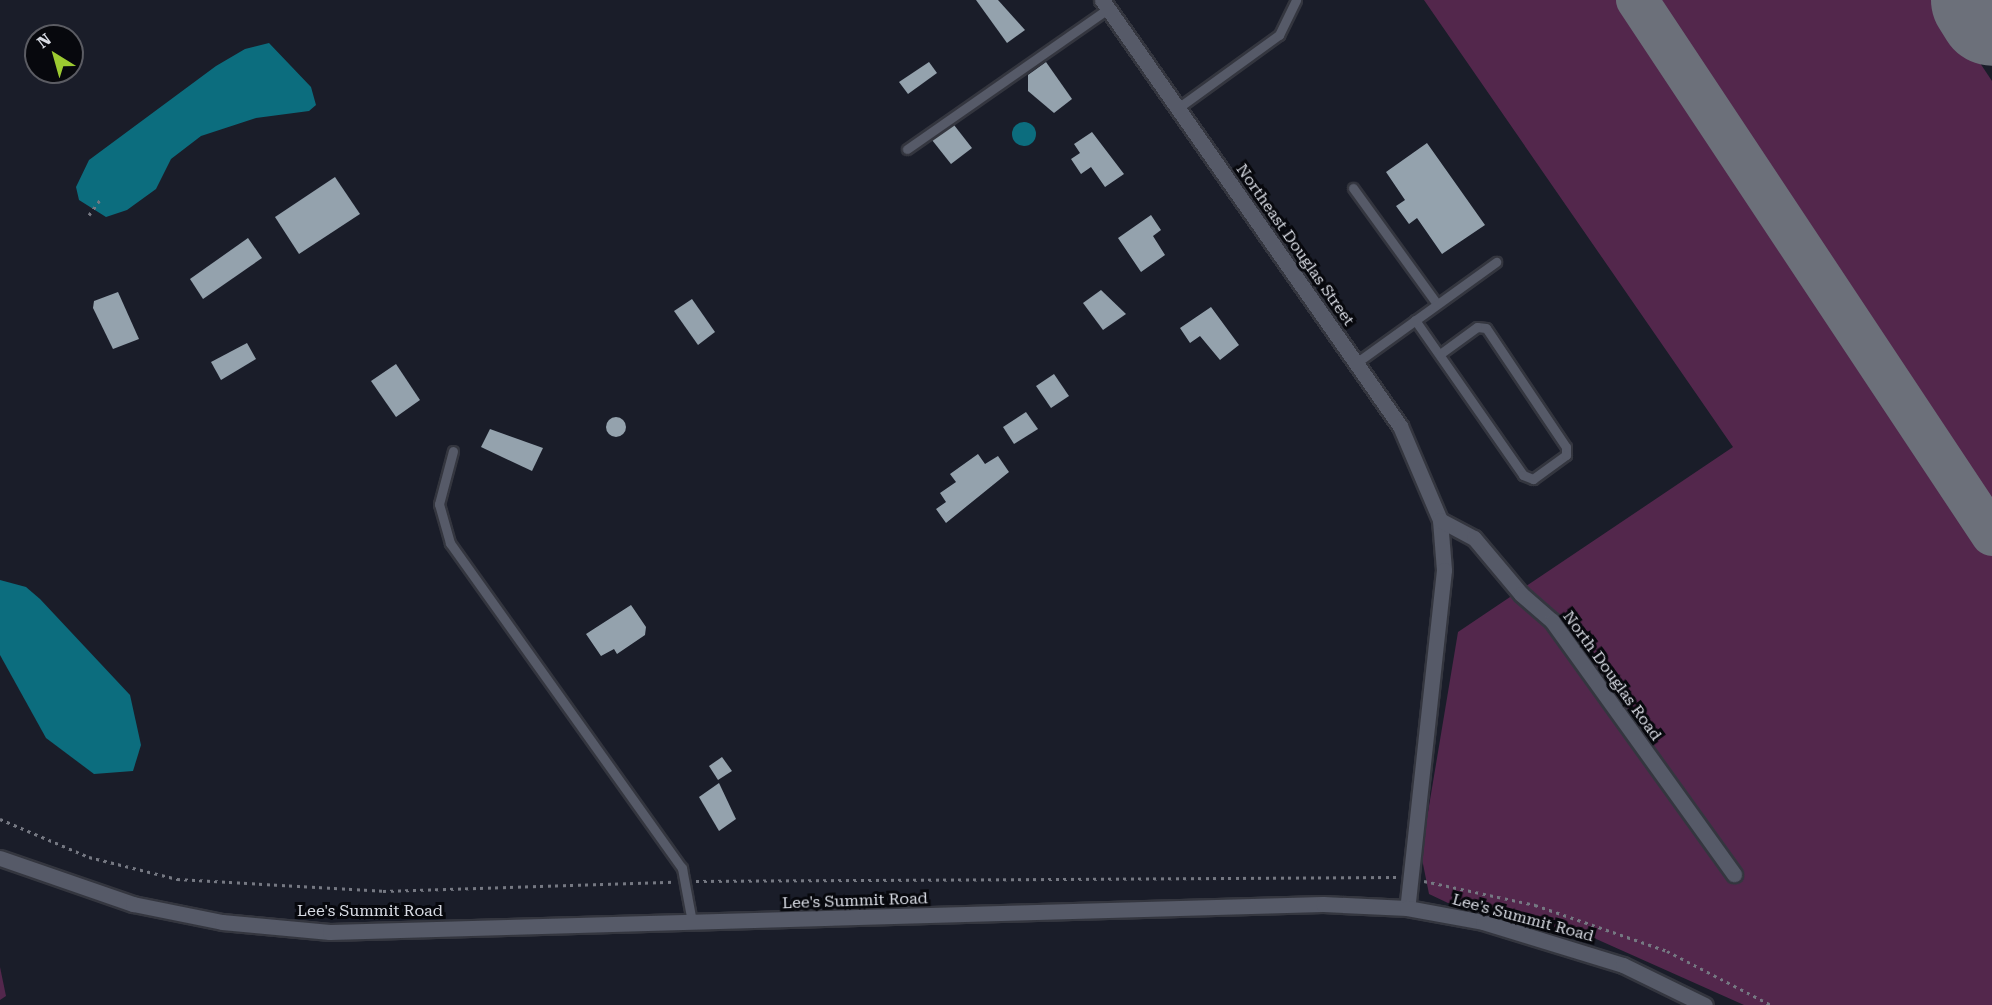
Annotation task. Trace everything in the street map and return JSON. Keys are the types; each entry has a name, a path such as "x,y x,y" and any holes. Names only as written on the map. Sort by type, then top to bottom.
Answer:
{"main road":[{"name":"Northeast Douglas Street","path":"1105,5 1411,445 1440,520 1444,570 1407,908"},
{"name":"North Douglas Road","path":"1440,520 1474,538 1521,594 1552,621 1734,874"},
{"name":"Lee's Summit Road","path":"0,858 133,904 275,929 692,922 1323,904 1407,908 1483,922 1592,955 1705,1005"}],"lane":[{"path":"1178,108 1279,36 1296,0"},
{"path":"907,149 1105,5"},
{"path":"1353,188 1437,304"},
{"path":"1356,363 1496,262"},
{"path":"1415,320 1523,475 1533,479 1566,455 1566,447 1486,328 1478,327 1440,354"},
{"path":"453,451 439,504 450,543 687,882 692,922"}],"path":[{"path":"89,215 100,200"},
{"path":"0,819 89,857 177,879 383,891 687,882 1409,878 1535,905 1667,951 1771,1005"}],"shaded area":[{"path":"1424,0 1622,0 1992,554 1992,1005 1744,1005 1585,934 1448,903 1429,894 1421,854 1458,632 1733,447"},
{"path":"1657,0 1938,0 1992,81 1992,510"},
{"path":"0,967 6,996 0,1000"}],"water":[{"path":"269,43 311,87 316,105 309,111 256,118 201,136 171,159 156,189 127,210 106,217 79,200 76,187 89,160 216,66 245,49"},
{"path":"1024,122 1029,123 1035,129 1035,139 1029,145 1024,146 1019,145 1013,139 1012,134 1013,129 1019,123"},
{"path":"0,580 26,587 40,599 130,695 141,745 133,771 94,774 46,738 0,655"}],"building":[{"path":"976,0 998,0 1025,30 1007,43"},
{"path":"929,62 937,73 908,94 899,82"},
{"path":"1046,62 1072,99 1054,113 1028,91 1028,75"},
{"path":"954,125 972,148 951,164 932,140"},
{"path":"1092,132 1124,174 1105,187 1091,167 1081,174 1071,159 1080,153 1074,144"},
{"path":"1427,143 1485,225 1442,254 1417,218 1409,224 1396,206 1405,200 1386,172"},
{"path":"335,177 360,214 299,254 275,217"},
{"path":"1151,215 1161,230 1153,236 1165,255 1141,272 1118,238"},
{"path":"248,238 262,258 203,299 190,279"},
{"path":"1101,290 1126,314 1103,330 1083,303"},
{"path":"118,292 139,339 113,349 93,308 94,301"},
{"path":"692,299 715,332 698,345 674,311"},
{"path":"1211,307 1239,345 1220,360 1200,336 1190,343 1180,328"},
{"path":"247,343 256,359 221,380 211,362"},
{"path":"396,364 420,400 396,417 371,381"},
{"path":"1054,374 1069,396 1051,408 1036,386"},
{"path":"1026,412 1038,429 1014,444 1003,427"},
{"path":"612,417 620,417 626,423 626,431 620,437 612,437 606,431 606,423"},
{"path":"490,429 543,448 532,471 481,447"},
{"path":"978,454 985,464 998,456 1009,472 946,523 936,509 946,502 940,493 956,482 950,474"},
{"path":"631,605 646,627 645,635 617,654 614,649 601,656 586,634"},
{"path":"722,757 732,771 718,780 709,766"},
{"path":"719,783 736,819 719,831 699,797"}],"taxiway":[{"path":"1637,0 1992,535"}],"runway":[{"path":"1984,0 1992,13"}]}
